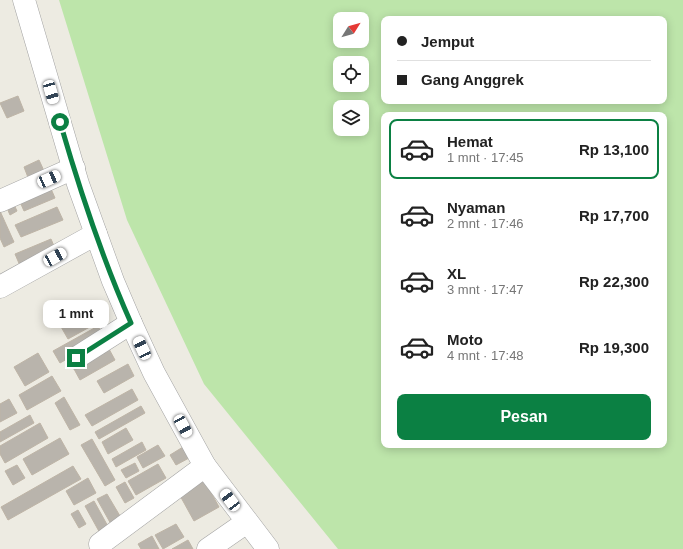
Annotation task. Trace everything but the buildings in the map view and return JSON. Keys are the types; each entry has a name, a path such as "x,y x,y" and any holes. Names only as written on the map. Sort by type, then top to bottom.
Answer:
{"street":[{"path":"24,0 74,168 112,281 154,373 205,466 268,549"},
{"path":"0,201 74,168"},
{"path":"0,287 96,234"},
{"path":"76,358 131,323"},
{"path":"100,544 205,466"},
{"path":"208,549 247,522"}],"green space":[{"path":"59,0 683,0 683,549 338,549 204,384 127,220"}],"route":[{"path":"60,122 78,184 112,281 131,323 76,358"}]}
